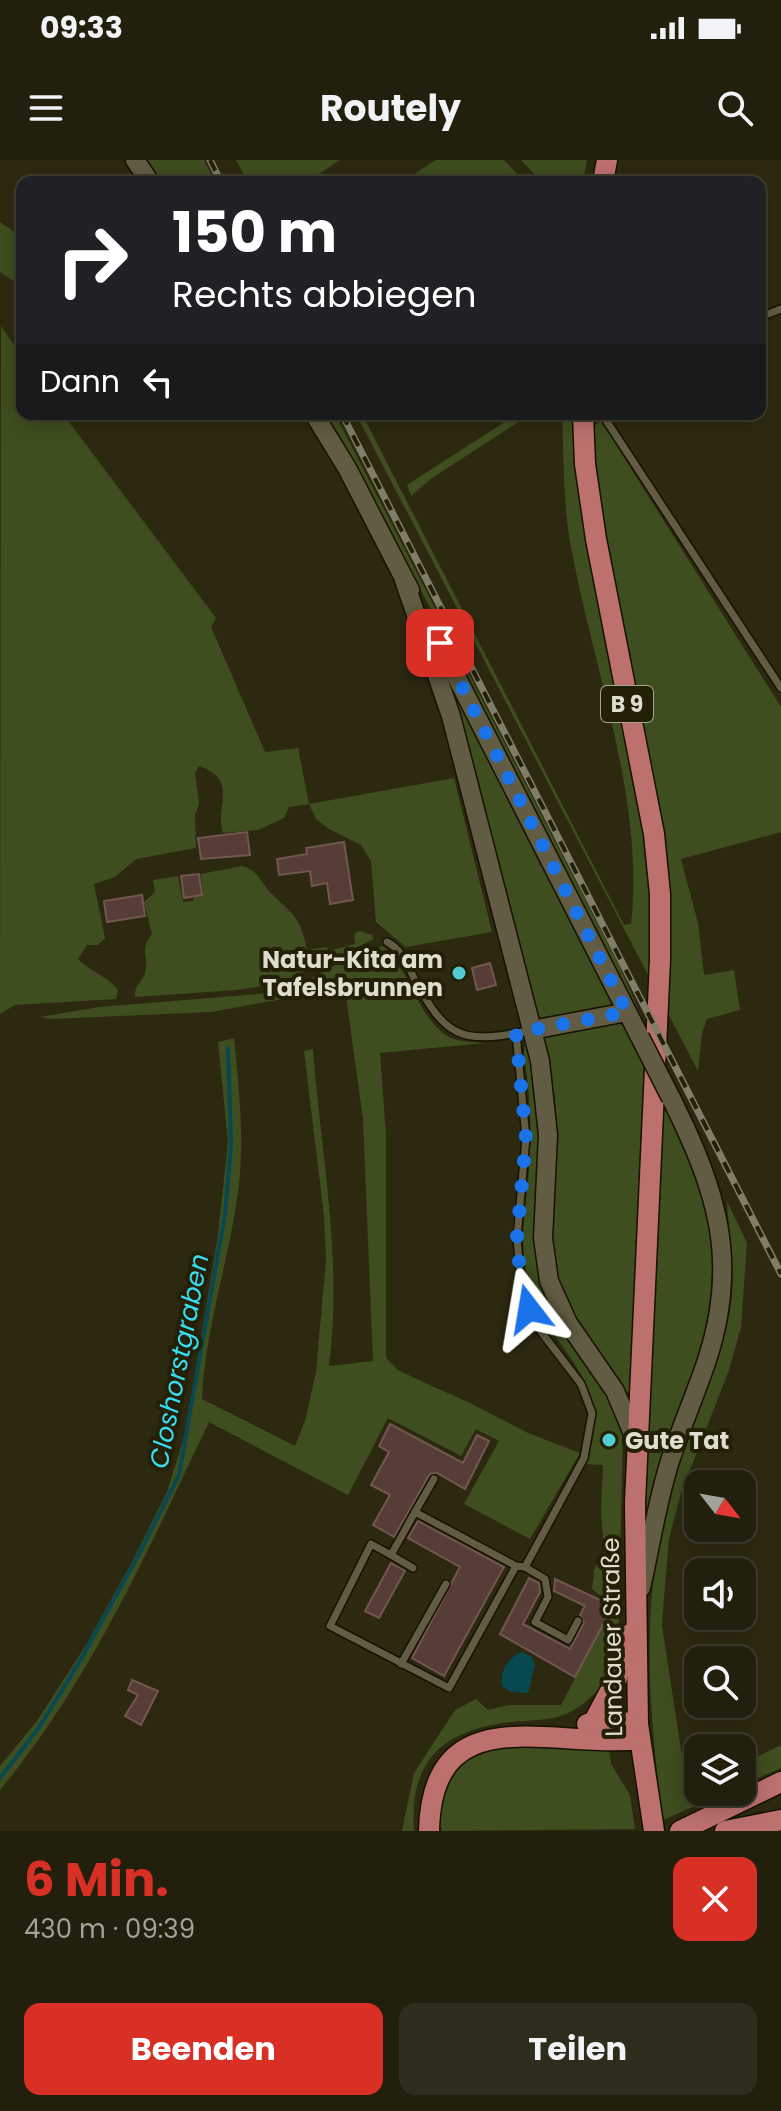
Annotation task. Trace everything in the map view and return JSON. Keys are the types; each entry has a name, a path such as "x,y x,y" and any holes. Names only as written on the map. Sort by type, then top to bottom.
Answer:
{"main road":[{"path":"318,420 347,468 404,580 452,664 698,1152 715,1200 723,1281 708,1359 671,1457 655,1512 635,1614 617,1678 593,1723"},
{"name":"B 9","path":"590,420 585,464 596,539 652,820 660,894 660,960 636,1441"},
{"path":"404,580 451,716 524,1031 546,1101 548,1135 543,1238 549,1281 568,1323 615,1391 636,1441"},
{"path":"524,1031 627,1012"},
{"name":"Landauer Straße","path":"636,1441 635,1614 639,1732 654,1831"},
{"path":"431,1828 429,1806 436,1781 459,1752 488,1740 544,1735 605,1720 639,1732"},
{"path":"544,1735 612,1742 639,1732"},
{"path":"680,1831 781,1782"},
{"path":"654,1831 700,1820"},
{"path":"725,1831 781,1820"}],"lane":[{"path":"594,420 781,688"},
{"path":"387,942 401,953 430,1008 448,1028 472,1035 524,1031 526,1138 517,1238 520,1273 529,1309 542,1333 581,1384 592,1413 584,1458 533,1553 520,1567 449,1688 330,1626 371,1544 413,1568"},
{"path":"391,1555 434,1479"},
{"path":"415,1512 545,1579 548,1597 535,1622 568,1640 578,1621"},
{"path":"401,1664 446,1584"}],"green space":[{"path":"145,160 204,160 212,176 156,176"},
{"path":"236,160 340,160 316,176 245,176"},
{"path":"436,160 504,160 519,176 411,176"},
{"path":"521,160 587,160 584,176 536,176"},
{"path":"0,222 16,233 16,283 0,272"},
{"path":"1,326 16,347 16,420 68,420 216,618 211,627 265,752 298,748 309,804 289,807 284,818 258,830 223,833 222,786 211,772 199,766 195,773 199,803 195,816 196,848 136,859 115,877 94,884 105,938 98,945 87,945 78,959 114,985 118,990 116,999 15,1005 0,1014"},
{"path":"328,420 338,420 619,965 646,1027 644,1028 400,549"},
{"path":"359,420 365,420 624,925 631,924 631,830 614,735 568,531 562,420 577,420 664,848 618,613 596,481 594,426 601,421 781,707 781,832 681,859 698,923 704,975 734,970 740,1010 707,1019 702,1033 698,1071"},
{"path":"508,420 522,420 432,478 411,496 407,485"},
{"path":"444,668 614,1002 612,1008 537,1018"},
{"path":"454,778 492,932 406,947 376,922 371,861 361,845 316,819 309,804"},
{"path":"242,866 255,873 294,917 302,930 307,950 327,947 328,951 355,944 354,934 359,931 372,935 374,939 282,983 236,990 135,997 145,973 145,950 152,934 144,902 155,892 153,880 178,876 183,902 193,901 194,897 203,895 201,874"},
{"path":"383,946 401,968 421,1006 438,1029 453,1039 485,1043 380,1053 386,1136 386,1358 398,1370 528,1433 580,1453 530,1539 464,1504 499,1441 476,1429 461,1456 388,1418 348,1495 209,1422 140,1566 90,1659 33,1748 0,1790 0,1766 37,1721 86,1645 134,1558 167,1492 185,1434 218,1235 228,1142 218,1042 234,1038 241,1154 234,1218 208,1347 202,1399 295,1446 305,1421 316,1372 326,1260 324,1216 304,1051 313,1049 332,1246 333,1326 329,1366 373,1361 363,1119 346,996 315,993 211,1012 40,1017 99,1007 270,993 303,983 357,953"},
{"path":"618,1022 632,1039 647,1076 633,1390 627,1393 569,1309 555,1278 550,1219 557,1126 544,1035"},
{"path":"528,1041 541,1097 541,1274 594,1367 623,1429 618,1648 605,1690 600,1688 566,1714 487,1726 449,1741 435,1753 417,1785 414,1831 402,1831 414,1773 455,1710 476,1699 488,1710 509,1705 561,1705 613,1606 592,1589 594,1570 604,1551 601,1512 603,1465 585,1464 594,1434 594,1409 588,1388 577,1368 537,1306 525,1266 524,1225 530,1126 524,1054"},
{"path":"666,1110 697,1166 708,1196 717,1297 643,1538 661,1117"},
{"path":"727,1201 747,1243 741,1327 729,1370 690,1470 684,1470 684,1485 669,1539 662,1626 684,1769 684,1806 695,1806 663,1820 650,1681 654,1576 662,1526 675,1477 726,1329 732,1273"},
{"path":"529,1745 609,1749 611,1764 630,1795 635,1829 442,1831 441,1799 450,1778 464,1761 486,1750"},
{"path":"781,1745 781,1768 756,1779 756,1757"}],"water":[{"path":"522,1652 532,1657 535,1665 528,1693 512,1692 503,1687 502,1682 505,1666"}],"building":[{"path":"247,832 250,855 201,859 198,838"},
{"path":"344,842 353,900 330,904 327,883 312,886 310,871 279,875 277,859 307,854 306,848"},
{"path":"199,874 202,895 184,898 181,876"},
{"path":"142,895 145,916 107,922 104,901"},
{"path":"490,963 496,985 477,990 472,968"},
{"path":"390,1424 463,1463 477,1435 489,1441 465,1489 437,1473 430,1474 394,1537 373,1525 390,1495 371,1485 389,1452 379,1446"},
{"path":"418,1521 504,1567 444,1676 412,1658 460,1567 408,1538"},
{"path":"391,1563 405,1571 379,1618 365,1611"},
{"path":"529,1578 539,1583 540,1592 523,1624 570,1649 584,1623 580,1615 585,1606 554,1591 555,1579 613,1606 575,1677 500,1634"},
{"path":"132,1680 158,1691 141,1725 125,1716 138,1695 128,1690"}],"waterway":[{"name":"Closhorstgraben","path":"0,1778 40,1726 81,1659 179,1475 225,1214 231,1145 228,1048"}],"railway":[{"path":"210,160 218,176"},
{"path":"345,420 781,1274"}],"place":[{"name":"Natur-Kita am Tafelsbrunnen","path":"459,973"},
{"name":"Gute Tat","path":"609,1440"}],"route":[{"path":"440,643 627,1012 516,1033 526,1138 517,1238 520,1273 529,1309"}]}
